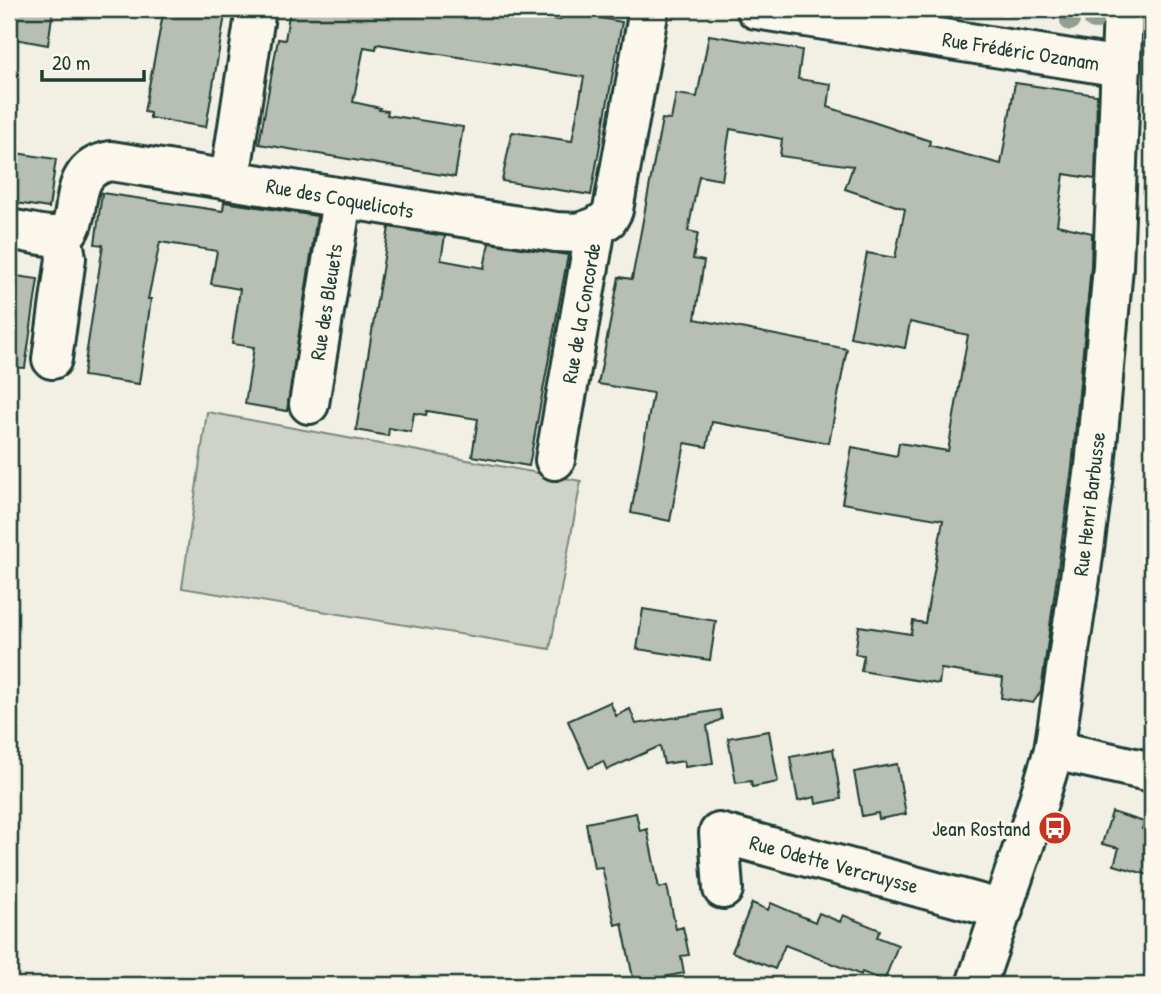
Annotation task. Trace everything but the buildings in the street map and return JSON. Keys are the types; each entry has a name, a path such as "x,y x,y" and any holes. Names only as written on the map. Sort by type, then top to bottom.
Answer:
{"street":[{"path":"230,179 256,9"},
{"name":"Rue de la Concorde","path":"555,460 596,227 608,219 613,210 649,9"},
{"name":"Rue Frédéric Ozanam","path":"756,9 1121,67"},
{"name":"Rue Henri Barbusse","path":"976,985 1054,750 1095,467 1114,267 1123,9"},
{"name":"Rue des Coquelicots","path":"62,234 70,227 74,217 82,178 86,171 100,163 111,161 342,200 556,232 579,233 596,227"},
{"name":"Rue des Bleuets","path":"309,404 342,200"},
{"path":"9,229 53,236 62,234 66,258 52,359"},
{"path":"1054,750 1152,772"},
{"name":"Rue Odette Vercruysse","path":"723,889 719,832 1003,910"}],"shaded area":[{"path":"207,412 581,481 550,649 182,588"}],"place":[{"name":"Jean Rostand","path":"1055,828"}]}
